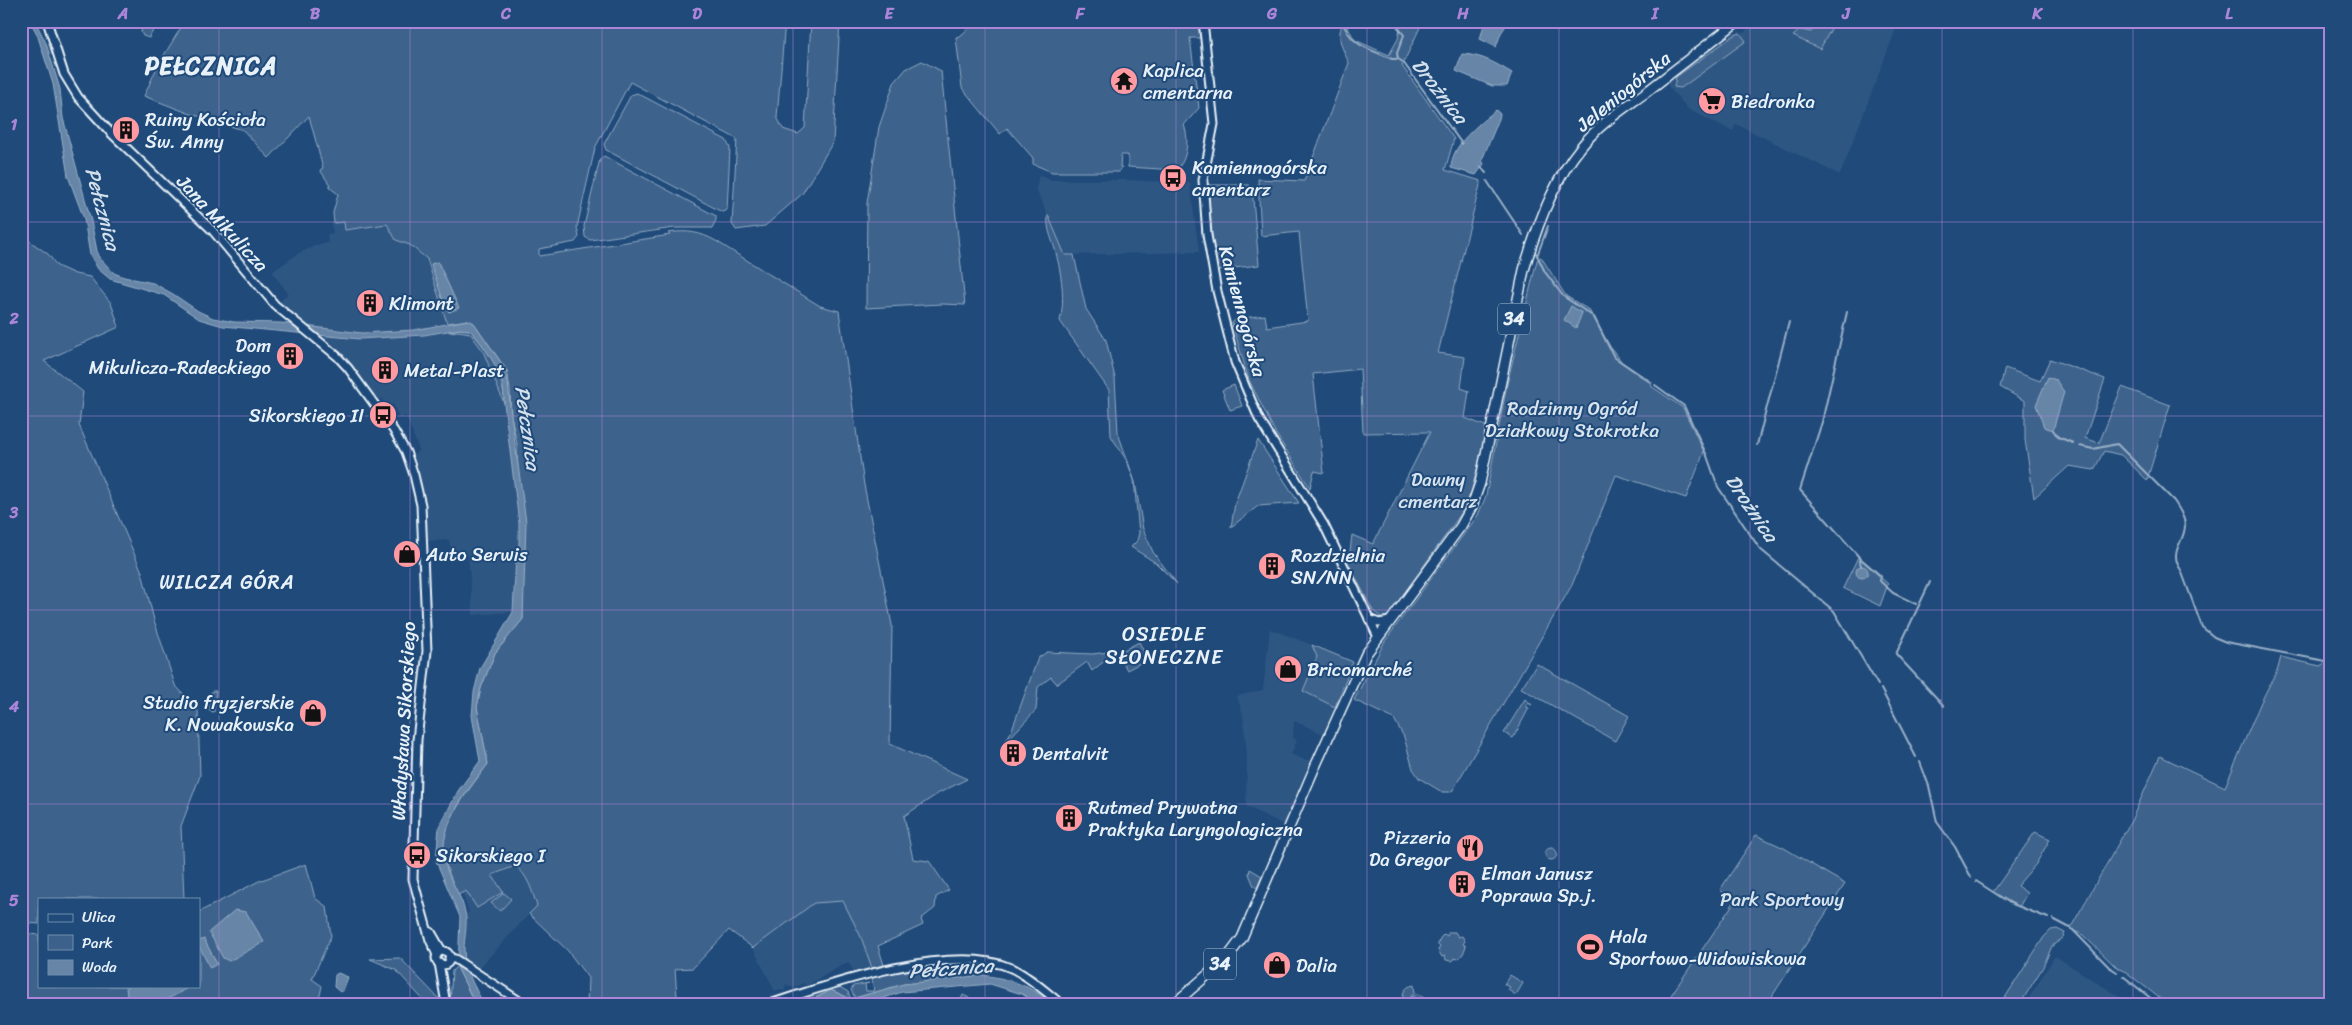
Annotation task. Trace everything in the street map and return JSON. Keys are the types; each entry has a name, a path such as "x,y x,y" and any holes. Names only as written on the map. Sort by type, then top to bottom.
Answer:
{"main road":[{"name":"Jeleniogórska","path":"1174,1004 1227,958 1242,938 1344,701 1368,650 1461,526 1477,494 1524,270 1531,245 1546,208 1569,163 1582,145 1612,118 1738,21"}],"street":[{"name":"Jana Mikulicza","path":"47,21 64,74 78,97 111,133 213,231 275,305 296,323"},
{"name":"Kamiennogórska","path":"1203,21 1214,124 1203,180 1206,235 1216,291 1235,362 1259,419 1324,525 1378,637"},
{"name":"Władysława Sikorskiego","path":"296,323 348,368 394,431 411,464 419,495 427,652 418,733 412,866 416,892 425,923 440,953"},
{"path":"1368,618 1379,623 1390,621"},
{"path":"440,953 448,954 442,982 446,1004"},
{"path":"440,953 447,961 468,967 524,1004"},
{"path":"770,1004 845,980 895,968 971,960 996,963 1016,970 1061,1004"}],"shaded area":[{"path":"1746,21 1899,21 1840,175 1736,124 1733,131 1689,110 1668,86 1668,80 1673,74 1687,67 1733,32 1744,33 1748,28"},
{"path":"1039,175 1051,180 1125,180 1190,183 1199,252 1065,255 1036,189"},
{"path":"344,222 345,230 387,224 396,240 410,245 427,259 447,323 414,330 362,333 309,327 287,309 280,302 288,293 272,272 299,253 317,245 328,243 327,234 333,233 331,223"},
{"path":"449,331 470,333 483,351 504,403 519,523 513,612 473,615 468,555 452,556 449,540 428,541 423,494 412,457 419,450 406,416 399,419 393,404 386,407 382,399 378,400 353,367 318,334 360,339 424,335"},
{"path":"1270,629 1312,645 1317,657 1306,692 1335,707 1323,734 1294,721 1293,737 1297,741 1291,754 1305,760 1310,760 1284,825 1246,806 1247,754 1243,715 1237,696 1263,690"},
{"path":"515,866 527,880 537,906 478,969 466,960 464,953 466,914 469,912 462,893 492,875"},
{"path":"843,901 861,937 872,968 855,973 848,962 806,986 804,983 793,988 786,984 784,991 779,989 775,991 753,948 814,903"},
{"path":"2055,956 2131,1004 2025,1004"}],"green space":[{"path":"144,21 158,21 149,38 143,36 141,32"},
{"path":"185,21 785,21 777,117 783,129 798,134 805,128 811,21 840,21 833,142 802,194 765,226 736,230 732,224 737,139 630,82 595,148 577,227 579,237 575,242 539,249 539,256 670,235 668,233 693,232 716,241 820,306 839,311 864,485 892,625 890,744 967,779 939,793 904,816 913,859 929,861 949,890 936,897 935,908 921,919 923,925 878,946 884,965 872,968 861,937 843,901 814,903 753,948 729,930 693,968 675,969 677,996 675,1004 587,1004 588,978 568,951 529,914 537,906 529,884 515,866 492,875 503,892 477,908 466,891 458,895 444,855 446,831 458,807 488,764 477,707 481,688 495,653 523,619 517,444 511,415 507,371 474,323 468,320 447,323 427,259 410,245 396,240 387,224 345,230 344,222 334,223 333,213 338,194 329,187 330,185 320,170 323,168 309,116 269,158 243,130 188,113 144,96 158,65"},
{"path":"977,21 1198,21 1201,38 1190,38 1199,108 1184,125 1187,136 1186,149 1180,166 1176,170 1128,167 1128,155 1121,155 1120,167 1122,167 1119,172 1052,172 1033,164 1033,158 1007,128 1000,134 962,88 956,37 960,36"},
{"name":"Dawny cmentarz","path":"1344,21 1355,40 1389,55 1398,39 1401,21 1423,21 1402,66 1454,139 1445,170 1481,181 1438,353 1465,357 1461,388 1469,391 1465,418 1488,427 1468,504 1385,620 1373,611 1345,557 1350,552 1352,535 1373,544 1430,432 1363,433 1360,369 1313,374 1324,473 1314,471 1310,488 1276,434 1249,380 1232,323 1236,319 1265,315 1267,327 1308,321 1299,232 1261,236 1258,179 1304,181 1349,63 1340,37"},
{"path":"1823,21 1831,29 1820,49 1793,36 1800,30 1811,32"},
{"path":"1740,33 1746,41 1681,88 1674,87 1676,77"},
{"path":"922,61 941,71 965,305 942,304 866,308 867,203 879,127 894,83 906,69"},
{"path":"637,93 726,140 730,148 727,210 722,212 606,150 604,144 631,95"},
{"path":"604,156 716,216 712,228 674,228 590,240 585,237 584,226 600,159"},
{"path":"1207,185 1249,185 1252,188 1259,265 1217,270 1208,208"},
{"path":"1048,215 1065,255 1074,255 1086,309 1106,340 1115,378 1118,433 1135,482 1143,529 1153,552 1177,584 1156,563 1131,547 1137,541 1139,533 1134,480 1127,461 1111,436 1109,390 1060,321 1063,297 1059,265 1049,231"},
{"path":"21,235 48,254 57,266 75,274 90,277 111,303 119,327 44,361 83,392 79,425 142,572 154,620 175,685 198,710 200,776 181,826 184,898 38,898 38,924 21,922"},
{"name":"Rodzinny Ogród Działkowy Stokrotka","path":"1541,257 1566,296 1589,310 1611,348 1622,362 1652,382 1651,386 1683,408 1704,452 1686,498 1616,475 1572,585 1453,790 1442,792 1419,778 1413,769 1404,737 1394,719 1354,700 1385,641 1478,515 1486,496 1507,384 1537,260"},
{"path":"459,329 471,330 489,355 502,382 504,403 483,351 470,333 449,332"},
{"path":"2050,359 2105,379 2085,438 2099,443 2122,387 2170,405 2147,480 2121,455 2104,451 2094,470 2069,466 2034,498 2025,440 2025,401 2000,387 2005,368 2040,381"},
{"path":"1234,385 1242,406 1230,410 1222,390"},
{"path":"1258,440 1299,503 1258,506 1231,527 1235,503"},
{"path":"1858,557 1888,584 1880,606 1843,588"},
{"path":"1139,642 1148,659 1127,670 1118,653"},
{"path":"1312,645 1353,662 1335,707 1303,691 1317,657"},
{"path":"1117,651 1092,671 1087,662 1057,684 1051,677 1038,687 1036,710 1003,745 1011,732 1038,658 1047,652 1092,654"},
{"path":"2281,657 2320,666 2331,659 2331,1004 2167,1004 2126,972 2117,968 2083,935 2070,929 2131,821 2160,756 2225,787 2261,702 2278,668"},
{"path":"1537,664 1629,716 1615,741 1521,688"},
{"path":"212,691 216,691 214,712 209,711"},
{"path":"1525,699 1532,705 1528,703 1526,707 1529,708 1513,738 1504,733"},
{"path":"2035,832 2050,839 2036,864 2017,886 2027,893 2019,907 1993,892"},
{"name":"Park Sportowy","path":"1756,835 1784,848 1845,884 1767,1004 1665,1004 1735,901 1720,890"},
{"path":"1549,848 1553,848 1557,854 1553,860 1549,860 1545,856 1545,852"},
{"path":"306,864 315,898 327,907 331,936 312,979 322,986 318,1004 21,1004 21,933 38,935 38,988 200,988 200,911 259,881"},
{"path":"1250,869 1262,876 1257,888 1254,886 1249,874"},
{"path":"504,893 511,899 500,911 491,903"},
{"path":"2057,929 2065,933 2063,938 2052,946 2043,967 2020,1004 2001,1004 2044,937 2051,930"},
{"path":"1449,932 1455,932 1458,937 1462,936 1465,941 1463,944 1466,946 1463,954 1452,961 1446,960 1445,956 1442,957 1438,950 1440,947 1437,944 1444,934 1447,936"},
{"path":"400,958 442,1004 427,1004 396,970 370,959"},
{"path":"951,964 952,980 904,984 855,998 851,990 853,986 869,983 865,984 866,991 874,991 872,979 875,976"},
{"path":"457,966 475,1004 450,1004 452,971"},
{"path":"1510,975 1523,983 1516,995 1508,990 1510,987 1504,984"},
{"path":"1414,985 1415,993 1411,996 1410,1004 1403,1004 1405,989"},
{"path":"838,986 848,992 851,999 831,990 805,1003 802,998"},
{"path":"1417,994 1421,995 1426,1002 1411,1004 1412,997"},
{"path":"963,995 980,1003 980,1004 959,1004"}],"water":[{"path":"30,21 35,21 46,43 60,89 63,118 91,221 98,256 114,273 153,283 198,311 213,318 234,322 281,323 362,333 414,330 468,320 474,323 507,371 511,415 526,522 523,619 495,653 481,688 477,707 488,764 470,787 454,813 444,841 447,870 462,901 466,917 464,957 471,978 484,1004 475,1004 458,969 460,917 436,861 439,827 458,791 480,761 472,716 474,692 480,668 513,612 519,523 504,392 494,364 470,330 459,329 424,335 360,339 223,326 199,319 164,295 110,279 98,269 90,255 84,219 68,176 53,84 37,34"},
{"path":"1485,21 1509,21 1501,33 1496,47 1480,39"},
{"path":"1462,54 1482,58 1512,73 1507,86 1492,86 1456,71"},
{"path":"1496,110 1500,114 1499,119 1482,160 1484,164 1476,175 1451,168 1452,159 1461,143 1474,128"},
{"path":"438,262 459,308 449,312 445,307 431,264"},
{"path":"1571,306 1582,313 1576,328 1564,320"},
{"path":"2048,377 2056,380 2064,392 2053,430 2044,427 2036,405"},
{"path":"1860,566 1864,566 1868,572 1864,578 1860,578 1856,574 1856,570"},
{"path":"235,910 246,912 264,942 229,961 223,958 209,932"},
{"path":"204,939 217,964 210,968 200,948 200,941"},
{"path":"338,973 348,977 343,991 340,992 334,987 335,975"},
{"path":"983,975 1020,984 1054,1004 1038,1004 1022,994 990,984 902,992 866,1004 805,1004 831,990 851,999 904,984"},
{"path":"126,988 187,988 168,999 160,1001 145,1002 127,997"}],"waterway":[{"path":"1342,21 1346,30 1356,42 1392,59 1398,59"},
{"name":"Drożnica","path":"1393,21 1404,35 1397,53 1398,59 1403,62 1462,144"},
{"name":"Drożnica","path":"1481,167 1486,173"},
{"name":"Drożnica","path":"1487,181 1523,235"},
{"path":"1537,256 1548,226"},
{"name":"Drożnica","path":"1536,253 1545,272 1563,296 1594,317 1614,357 1650,382"},
{"path":"1847,312 1822,422 1800,490 1859,557 1861,566"},
{"path":"1757,445 1789,322"},
{"name":"Drożnica","path":"1655,385 1684,406 1707,456 1718,487 1760,549 1834,611 1878,685"},
{"path":"2053,430 2058,437 2073,443"},
{"path":"2080,446 2093,449 2117,444 2174,501 2185,523 2185,529 2177,551 2177,563 2202,627 2214,637 2226,642 2331,662"},
{"path":"1860,558 1881,576 1880,581 1893,593 1916,604"},
{"path":"1930,582 1896,654 1944,706"},
{"name":"Drożnica","path":"1881,689 1916,757"},
{"name":"Drożnica","path":"1920,762 1929,786 1937,822 1955,847 1971,877"},
{"name":"Drożnica","path":"1976,881 2010,903 2048,918"},
{"name":"Drożnica","path":"2053,919 2072,929 2109,967 2117,972"},
{"name":"Drożnica","path":"2123,976 2158,1004"}],"place":[{"name":"Kaplica cmentarna","path":"1124,81"},
{"name":"Biedronka","path":"1712,101"},
{"name":"Ruiny Kościoła Św. Anny","path":"126,130"},
{"name":"Kamiennogórska cmentarz","path":"1173,178"},
{"name":"Klimont","path":"370,303"},
{"name":"Dom Mikulicza-Radeckiego","path":"290,356"},
{"name":"Metal-Plast","path":"385,370"},
{"name":"Sikorskiego II","path":"383,415"},
{"name":"Auto Serwis","path":"407,554"},
{"name":"Rozdzielnia SN/NN","path":"1272,566"},
{"name":"Bricomarché","path":"1288,669"},
{"name":"Studio fryzjerskie K. Nowakowska","path":"313,713"},
{"name":"Dentalvit","path":"1013,753"},
{"name":"Rutmed Prywatna Praktyka Laryngologiczna","path":"1069,818"},
{"name":"Pizzeria Da Gregor","path":"1470,848"},
{"name":"Sikorskiego I","path":"417,855"},
{"name":"Elman Janusz Poprawa Sp.j.","path":"1462,884"},
{"name":"Hala Sportowo-Widowiskowa","path":"1590,947"},
{"name":"Dalia","path":"1277,965"}],"district":[{"name":"PEŁCZNICA","path":"211,66"},
{"name":"WILCZA GÓRA","path":"227,582"},
{"name":"OSIEDLE SŁONECZNE","path":"1164,646"}],"water label":[{"name":"Pełcznica","path":"103,209"},
{"name":"Pełcznica","path":"528,428"},
{"name":"Pełcznica","path":"951,968"}]}
